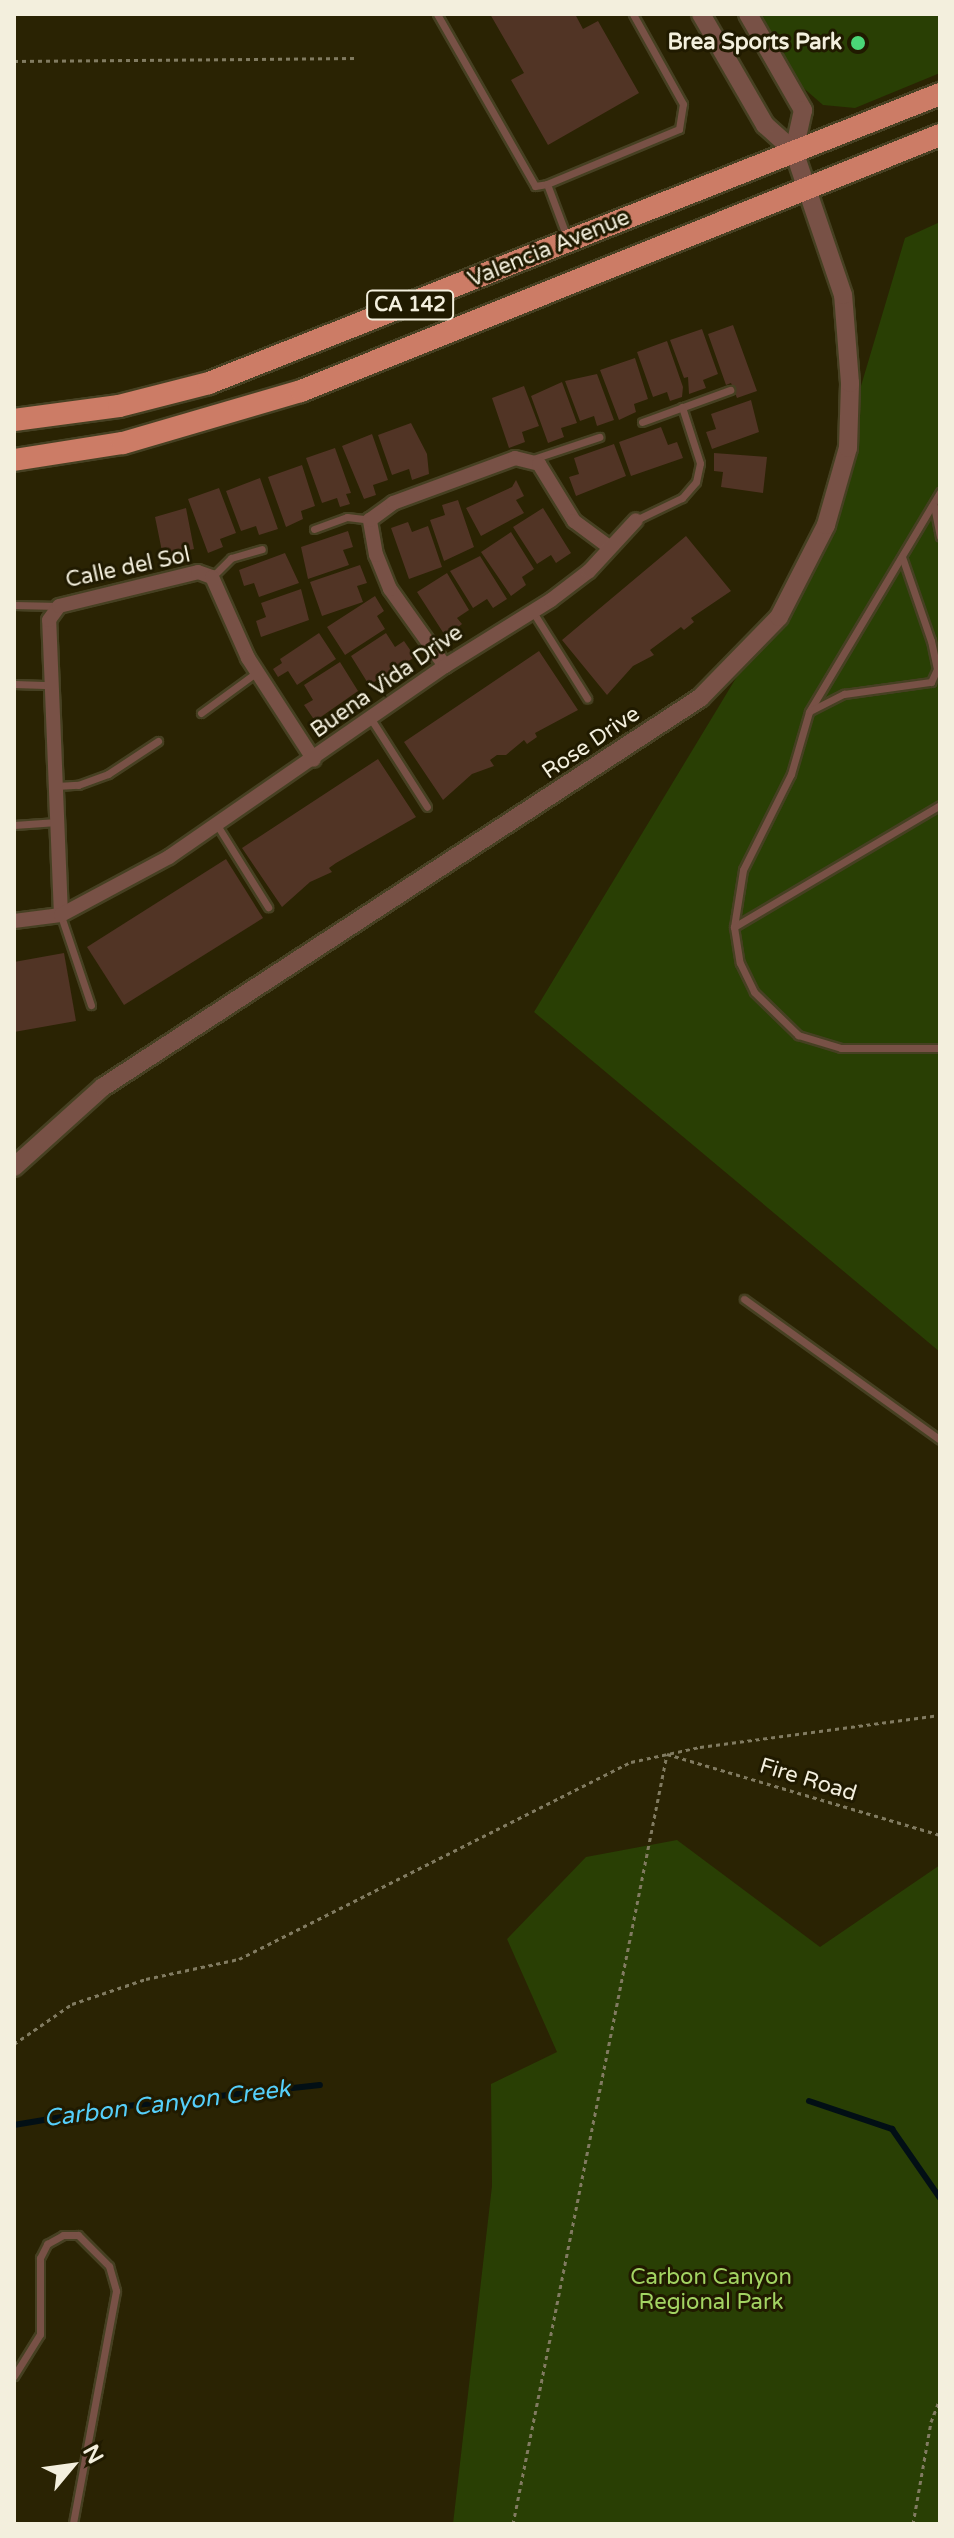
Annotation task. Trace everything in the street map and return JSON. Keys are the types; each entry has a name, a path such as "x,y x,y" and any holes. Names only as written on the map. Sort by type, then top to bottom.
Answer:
{"main road":[{"name":"Valencia Avenue","path":"14,420 119,406 209,383 940,94"},
{"name":"Valencia Avenue","path":"14,460 123,443 301,391 940,135"}],"street":[{"path":"701,14 765,125 794,151 803,110 748,14"},
{"name":"Rose Drive","path":"14,1167 103,1087 700,698 779,617 826,525 848,448 850,383 843,295 794,151"},
{"path":"445,666 390,589 376,555 370,520 393,503 515,458 539,464 556,485 574,521 609,547"},
{"name":"Buena Vida Drive","path":"14,921 61,915 217,825 445,666 533,612 589,571 636,520"},
{"name":"Calle del Sol","path":"61,915 49,620 59,606 198,572 212,577 257,672 314,760"}],"lane":[{"path":"437,14 535,186 547,184 679,129 683,104 633,14"},
{"path":"547,184 569,242"},
{"path":"642,422 730,390"},
{"name":"Buena Vida Drive","path":"636,520 682,498 696,482 700,463 682,407"},
{"path":"528,461 599,437"},
{"path":"940,492 809,712 791,774 743,870 734,927 740,963 754,992 798,1035 841,1048 940,1048"},
{"path":"934,506 940,536"},
{"path":"314,529 347,517 370,520"},
{"path":"212,577 237,554 262,549"},
{"path":"902,557 931,641 937,669 931,682"},
{"path":"14,605 59,606"},
{"path":"533,612 587,698"},
{"path":"201,713 257,672"},
{"path":"809,712 844,694 931,682 940,676"},
{"path":"14,684 52,685"},
{"path":"371,719 427,807"},
{"path":"56,786 108,774 158,741"},
{"path":"734,927 940,805"},
{"path":"14,825 57,822"},
{"path":"217,825 268,907"},
{"path":"61,915 91,1005"},
{"path":"744,1299 940,1440"},
{"path":"14,2376 40,2334 40,2258 47,2244 63,2235 78,2235 109,2266 116,2291 73,2524"}],"path":[{"path":"14,61 356,58"},
{"path":"14,2044 72,2004 146,1979 239,1959 631,1762 667,1754 940,1715"},
{"path":"513,2524 667,1754"},
{"name":"Fire Road","path":"667,1754 940,1835"},
{"path":"913,2524 931,2422 940,2399"}],"green space":[{"name":"Brea Sports Park","path":"759,14 940,14 940,73 855,108 823,105 800,85"},
{"path":"940,222 940,1352 534,1012 811,554 905,238"},
{"name":"Carbon Canyon Regional Park","path":"677,1840 820,1947 940,1865 940,2524 453,2524 492,2186 491,2084 557,2052 507,1939 586,1857"}],"building":[{"path":"490,14 575,14 583,29 598,21 639,93 548,145 511,80 524,73"},
{"path":"733,325 757,391 737,398 731,383 726,385 708,334"},
{"path":"702,329 718,374 703,380 706,388 689,394 688,377 684,378 670,340"},
{"path":"667,341 683,387 682,397 670,401 667,392 653,397 637,352"},
{"path":"635,358 648,399 634,404 636,412 619,420 600,370"},
{"path":"597,374 614,420 597,426 594,416 580,421 565,381"},
{"path":"562,382 577,423 561,428 564,437 548,443 531,396"},
{"path":"524,386 539,426 522,432 525,442 509,448 492,398"},
{"path":"751,400 759,432 712,449 706,432 716,429 711,414"},
{"path":"411,423 427,454 429,474 412,480 409,469 392,475 378,435"},
{"path":"661,427 668,445 677,442 683,458 631,476 619,442"},
{"path":"372,434 388,480 373,485 376,495 364,499 342,446"},
{"path":"614,444 626,476 576,496 569,477 579,474 574,458"},
{"path":"335,448 351,493 346,494 350,504 340,507 337,498 322,503 306,458"},
{"path":"714,453 767,457 763,493 721,487 723,472 714,471"},
{"path":"302,465 315,506 301,511 303,519 286,527 268,477"},
{"path":"260,478 278,529 259,535 256,526 241,531 226,491"},
{"path":"516,480 524,496 516,500 524,513 481,536 466,508 512,487"},
{"path":"219,488 236,533 220,539 223,547 208,553 188,499"},
{"path":"458,500 474,547 444,561 430,520 445,515 442,505"},
{"path":"186,508 194,549 179,552 181,562 165,566 155,517"},
{"path":"543,508 571,553 556,563 551,555 537,564 513,527"},
{"path":"408,522 412,532 428,526 442,567 409,579 391,528"},
{"path":"348,531 353,547 343,550 349,565 308,579 301,547"},
{"path":"511,532 534,569 522,577 526,585 511,596 481,552"},
{"path":"686,536 731,591 691,618 694,622 684,630 681,627 650,650 654,655 633,666 607,695 562,640"},
{"path":"285,553 299,583 259,597 254,583 244,586 239,570"},
{"path":"480,556 507,599 493,608 487,599 473,608 450,571"},
{"path":"360,565 367,583 357,586 363,602 322,616 310,582"},
{"path":"447,573 469,610 457,618 462,624 446,637 417,592"},
{"path":"301,589 309,620 261,637 256,621 266,617 261,603"},
{"path":"375,596 384,611 377,616 385,629 345,655 327,627"},
{"path":"319,633 336,659 297,685 288,671 278,677 273,669 282,663 280,659"},
{"path":"386,633 395,647 404,641 415,657 369,685 351,656"},
{"path":"539,651 578,710 535,733 537,737 527,744 524,740 506,755 497,755 490,760 494,766 472,774 443,800 404,742"},
{"path":"340,662 358,691 315,721 304,705 313,700 304,685"},
{"path":"378,759 416,817 336,863 329,868 332,872 310,882 282,907 242,848"},
{"path":"226,859 263,918 124,1005 87,947"},
{"path":"64,953 76,1021 14,1032 14,962"}],"waterway":[{"name":"Carbon Canyon Creek","path":"14,2125 127,2106 320,2085"},
{"name":"Carbon Canyon Creek","path":"809,2101 892,2129 940,2198"}],"place":[{"name":"Brea Sports Park","path":"858,43"}]}
